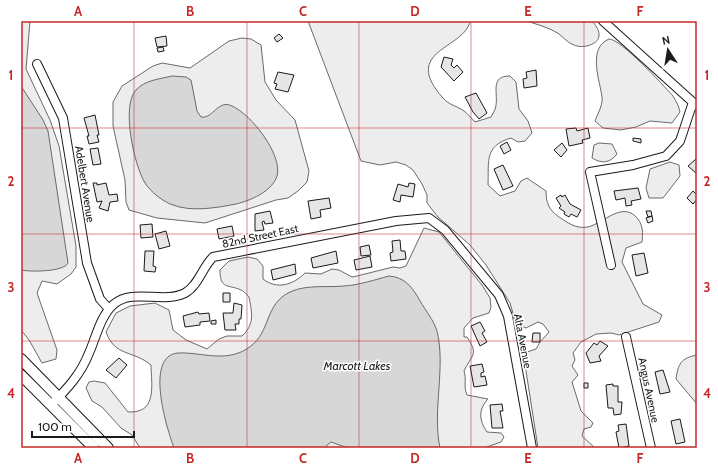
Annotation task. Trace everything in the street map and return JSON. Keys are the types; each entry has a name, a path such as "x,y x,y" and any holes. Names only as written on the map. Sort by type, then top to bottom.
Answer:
{"main road":[{"path":"21,359 108,448"},
{"path":"21,375 94,448"}],"street":[{"path":"603,21 695,104 680,141 666,156 633,165 590,172 611,265"},
{"name":"Adelbert Avenue","path":"36,64 63,118 88,263 100,298 109,309"},
{"name":"82nd Street East","path":"109,309 122,299 132,297 169,298 187,292 194,286 205,265 213,257 396,220 429,218"},
{"name":"Alta Avenue","path":"429,218 445,230 499,295 508,316 532,448"},
{"path":"52,405 70,386 80,372 109,309"},
{"name":"Angus Avenue","path":"626,337 651,448"}],"shaded area":[{"path":"21,21 30,21 26,69 50,120 59,146 76,246 76,267 71,274 57,284 42,281 37,293 57,350 56,359 42,363 29,340 21,330"},
{"path":"308,21 470,21 466,30 458,38 438,52 431,60 428,70 432,82 445,100 464,111 475,122 491,117 496,106 497,82 504,77 510,76 516,82 519,109 528,121 532,133 525,141 518,142 511,138 496,145 490,156 488,185 500,196 515,191 521,181 527,178 546,191 547,203 553,212 572,225 576,226 588,227 620,212 632,214 638,219 641,224 642,242 626,248 622,262 643,304 662,315 659,322 619,335 611,333 596,334 581,342 573,353 575,360 572,366 578,375 572,382 581,411 593,423 591,427 584,429 582,436 595,448 538,448 524,358 527,352 536,349 549,332 543,324 538,322 526,328 516,324 510,303 486,265 470,245 438,217 427,203 427,195 413,170 406,165 396,162 380,165 361,161"},
{"path":"527,21 592,21 596,25 599,38 590,45 581,47 570,43 559,34 543,26"},
{"path":"242,38 251,39 261,45 265,82 276,100 295,120 309,171 307,182 288,198 276,200 205,223 157,218 129,210 126,202 125,180 113,126 113,102 122,86 153,66 162,63 190,68 229,41"},
{"path":"609,39 623,46 632,54 673,96 680,112 672,123 650,121 636,127 621,130 603,128 595,121 602,100 596,65 598,50 602,43"},
{"path":"599,143 612,144 617,154 606,162 592,158 594,145"},
{"path":"670,162 679,165 680,176 663,198 649,198 646,188 650,169"},
{"name":"Marcott Lakes","path":"424,228 439,232 482,285 490,298 491,307 489,313 473,318 464,328 464,337 467,337 473,348 472,358 464,371 465,389 467,395 488,399 481,411 482,423 487,432 501,433 504,437 501,442 484,448 140,448 132,435 121,428 102,407 92,401 86,388 89,382 94,381 105,383 128,412 138,411 146,407 151,397 151,365 144,360 114,346 106,332 116,313 130,306 155,303 169,310 173,330 186,340 207,349 219,339 227,336 242,336 251,323 252,313 249,297 244,292 223,284 221,281 220,270 229,261 248,257 257,259 263,266 263,279 279,285 285,285 295,281 305,273 321,274 332,269 339,270 352,277 393,267 400,268 406,266"},
{"path":"697,355 697,404 676,379 681,362 687,358"}],"water":[{"path":"172,76 186,77 191,80 197,111 201,117 209,115 223,105 227,105 240,110 256,126 270,147 278,167 277,176 270,187 260,195 247,201 212,208 196,209 169,204 153,193 145,183 133,150 129,122 130,109 132,98 136,90 153,80"},
{"path":"21,86 43,120 48,131 68,263 65,266 54,270 21,270"},
{"name":"Marcott Lakes","path":"389,276 400,278 408,284 436,327 440,359 437,419 440,448 348,448 331,442 326,446 327,448 174,448 163,410 160,379 162,366 168,357 178,353 217,356 233,355 250,347 257,340 262,333 276,303 289,293 312,287 355,285"}],"building":[{"path":"279,34 283,38 277,42 274,38"},
{"path":"166,36 167,46 157,47 155,38"},
{"path":"163,47 164,51 158,52 157,48"},
{"path":"444,57 453,59 451,65 454,68 457,65 463,72 454,81 441,67"},
{"path":"536,70 537,86 524,88 523,79 527,78 526,72"},
{"path":"278,72 294,75 288,92 275,89 277,84 274,83"},
{"path":"476,93 487,113 479,119 473,112 465,97"},
{"path":"95,115 99,142 89,144 87,136 89,136 84,118"},
{"path":"576,128 577,131 588,128 590,138 582,140 583,143 569,146 566,129"},
{"path":"633,138 641,139 641,143 633,141"},
{"path":"507,142 511,150 504,154 500,146"},
{"path":"562,143 567,150 561,157 554,150"},
{"path":"98,148 101,164 93,165 90,149"},
{"path":"697,159 697,174 688,166"},
{"path":"503,165 513,186 503,190 494,169"},
{"path":"93,183 97,183 97,185 106,183 109,195 117,194 118,201 110,202 108,211 99,208 102,201 97,202"},
{"path":"409,183 415,184 413,197 401,195 400,202 393,200 398,184 408,187"},
{"path":"638,188 641,199 631,201 632,205 626,206 625,198 616,200 614,191"},
{"path":"693,191 697,195 697,199 693,204 687,198"},
{"path":"561,195 562,197 565,195 570,204 581,210 577,217 571,214 569,217 559,208 561,206 556,198"},
{"path":"329,198 331,208 320,210 321,217 311,219 308,201"},
{"path":"270,211 273,223 265,224 264,221 262,222 264,230 255,231 255,214"},
{"path":"646,211 651,211 652,216 648,217"},
{"path":"652,216 653,221 648,223 646,218"},
{"path":"152,224 153,237 141,238 140,225"},
{"path":"232,226 234,236 219,239 217,229"},
{"path":"166,231 170,246 159,249 155,234"},
{"path":"400,240 401,251 405,251 406,259 391,261 390,253 393,252 392,241"},
{"path":"369,245 371,255 361,256 360,247"},
{"path":"145,251 154,251 153,266 156,267 155,272 144,271"},
{"path":"336,251 338,263 313,268 311,258"},
{"path":"644,253 648,273 636,276 632,255"},
{"path":"370,256 372,267 356,270 354,260"},
{"path":"295,264 296,274 273,280 271,270"},
{"path":"223,293 230,293 230,302 223,302"},
{"path":"234,303 242,305 241,319 239,319 239,324 235,324 236,330 225,330 223,313 233,313"},
{"path":"198,312 199,314 209,313 210,321 200,322 200,325 185,327 183,316"},
{"path":"216,320 216,324 211,324 211,321"},
{"path":"480,322 485,331 482,333 487,342 480,346 471,326"},
{"path":"533,333 540,333 540,342 532,342"},
{"path":"600,341 608,346 599,356 601,361 590,363 586,353 594,343 597,345"},
{"path":"119,358 127,365 116,378 106,370"},
{"path":"482,364 484,372 481,373 481,377 485,376 487,385 474,387 470,366"},
{"path":"663,370 670,392 660,394 655,372"},
{"path":"584,383 588,383 588,388 584,388"},
{"path":"613,384 613,386 618,386 618,402 622,402 621,414 614,415 613,408 608,408 606,385"},
{"path":"502,404 503,411 500,411 503,428 492,428 490,405"},
{"path":"680,419 685,442 676,444 671,421"},
{"path":"626,424 629,446 619,448 616,432 619,431 618,425"}]}
